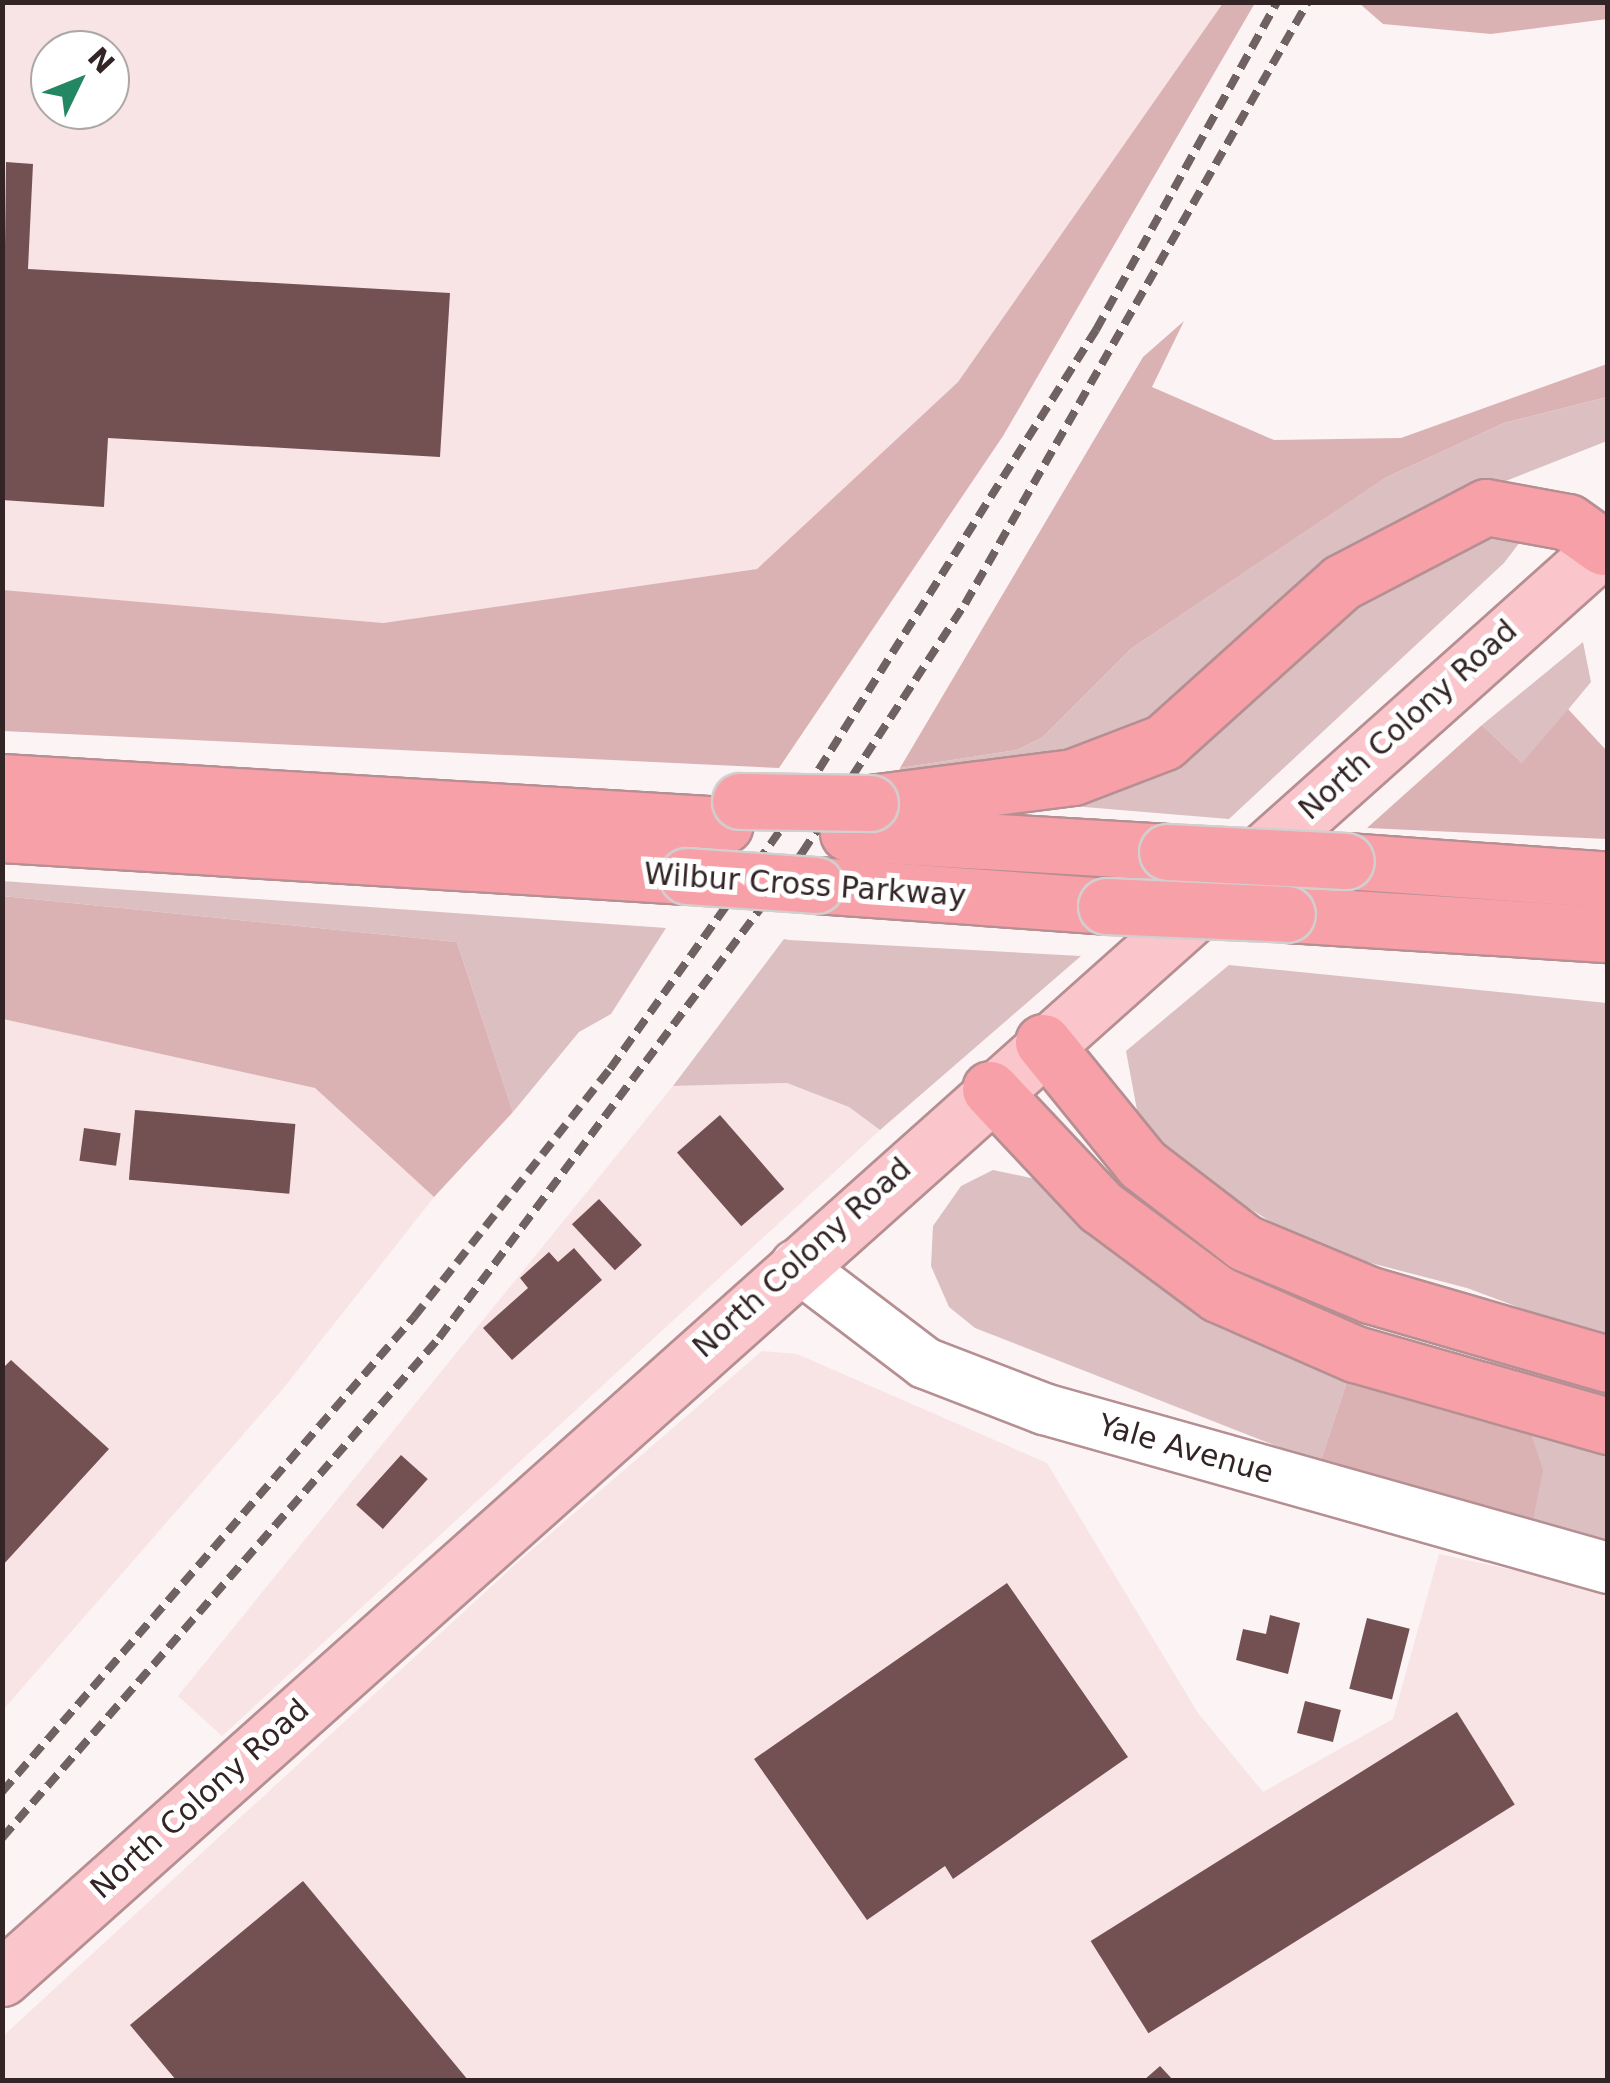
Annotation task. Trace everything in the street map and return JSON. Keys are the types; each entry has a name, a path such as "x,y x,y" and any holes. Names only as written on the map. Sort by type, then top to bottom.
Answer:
{"highway":[{"path":"2,782 390,806 859,818 1017,789 1150,748 1342,582 1486,507 1568,522 1605,545"},
{"name":"Wilbur Cross Parkway","path":"859,818 1167,852 1608,880"},
{"name":"Wilbur Cross Parkway","path":"2,834 816,884 1106,906 1608,934"},
{"path":"1362,919 1608,970"},
{"path":"1043,1042 1142,1164 1245,1243 1370,1295 1608,1364"},
{"path":"990,1089 1101,1206 1218,1294 1355,1354 1608,1426"}],"main road":[{"name":"North Colony Road","path":"2,1978 990,1089 1605,545"}],"street":[{"name":"Yale Avenue","path":"796,1265 926,1362 1044,1409 1608,1568"}],"shaded area":[{"path":"2,3 1223,3 958,382 757,569 383,623 3,590"},
{"path":"1223,3 1255,3 1003,436 779,768 3,731 3,590 383,623 757,569 958,382"},
{"path":"1359,3 1607,3 1607,19 1491,34 1383,24"},
{"path":"1184,321 1152,387 1274,440 1401,438 1607,364 1607,397 1504,423 1387,477 1132,648 1043,737 1017,750 900,768 1143,357"},
{"path":"1607,397 1607,441 1458,500 1179,714 1110,744 897,776 900,768 1017,750 1043,737 1132,648 1387,477 1504,423"},
{"path":"1501,525 1520,542 1504,563 1229,819 1072,806 1200,745 1340,615"},
{"path":"1583,642 1591,682 1523,764 1482,725"},
{"path":"1568,709 1607,751 1607,839 1367,828 1482,725 1522,763"},
{"path":"2,881 666,928 611,1014 579,1032 513,1112 457,942 3,896"},
{"path":"3,896 457,942 513,1112 434,1197 315,1088 3,1019"},
{"path":"784,939 1081,956 880,1130 849,1107 787,1083 673,1086"},
{"path":"1229,965 1607,1003 1607,1340 1467,1288 1313,1248 1177,1163 1139,1121 1126,1051"},
{"path":"3,1019 315,1088 434,1197 282,1390 3,1710"},
{"path":"787,1083 849,1107 880,1130 222,1736 178,1696 673,1086"},
{"path":"993,1170 1045,1181 1351,1369 1320,1463 975,1328 949,1307 931,1266 933,1226 961,1186"},
{"path":"762,1351 797,1354 1047,1463 1198,1713 1263,1792 1393,1719 1439,1554 1607,1590 1607,2080 3,2080 2,2037 520,1560"},
{"path":"1351,1369 1524,1413 1543,1470 1532,1525 1320,1463"},
{"path":"1524,1413 1607,1442 1607,1540 1532,1525"}],"building":[{"path":"6,162 33,164 28,269 450,293 440,457 108,438 104,507 2,500"},
{"path":"135,1110 295,1124 289,1194 129,1180"},
{"path":"720,1115 784,1189 741,1226 677,1152"},
{"path":"84,1128 121,1133 116,1166 79,1161"},
{"path":"599,1199 642,1245 615,1270 572,1224"},
{"path":"574,1248 602,1280 512,1360 483,1328 528,1288 520,1278 549,1252 558,1262"},
{"path":"11,1360 109,1449 2,1566 2,1369"},
{"path":"401,1455 428,1479 383,1529 356,1505"},
{"path":"1007,1583 1128,1757 953,1879 945,1866 867,1920 754,1759"},
{"path":"1270,1615 1300,1623 1288,1674 1236,1660 1243,1629 1266,1634"},
{"path":"1367,1618 1410,1629 1392,1699 1349,1689"},
{"path":"1305,1701 1341,1710 1333,1742 1297,1733"},
{"path":"1457,1712 1515,1804 1148,2033 1091,1941"},
{"path":"303,1881 468,2080 176,2080 130,2025"},
{"path":"1160,2066 1173,2080 1144,2080"}],"railway":[{"path":"2,1792 414,1317 610,1069 782,828 1096,330 1277,2"},
{"path":"2,1838 439,1338 802,853 965,604 1308,2"}]}
